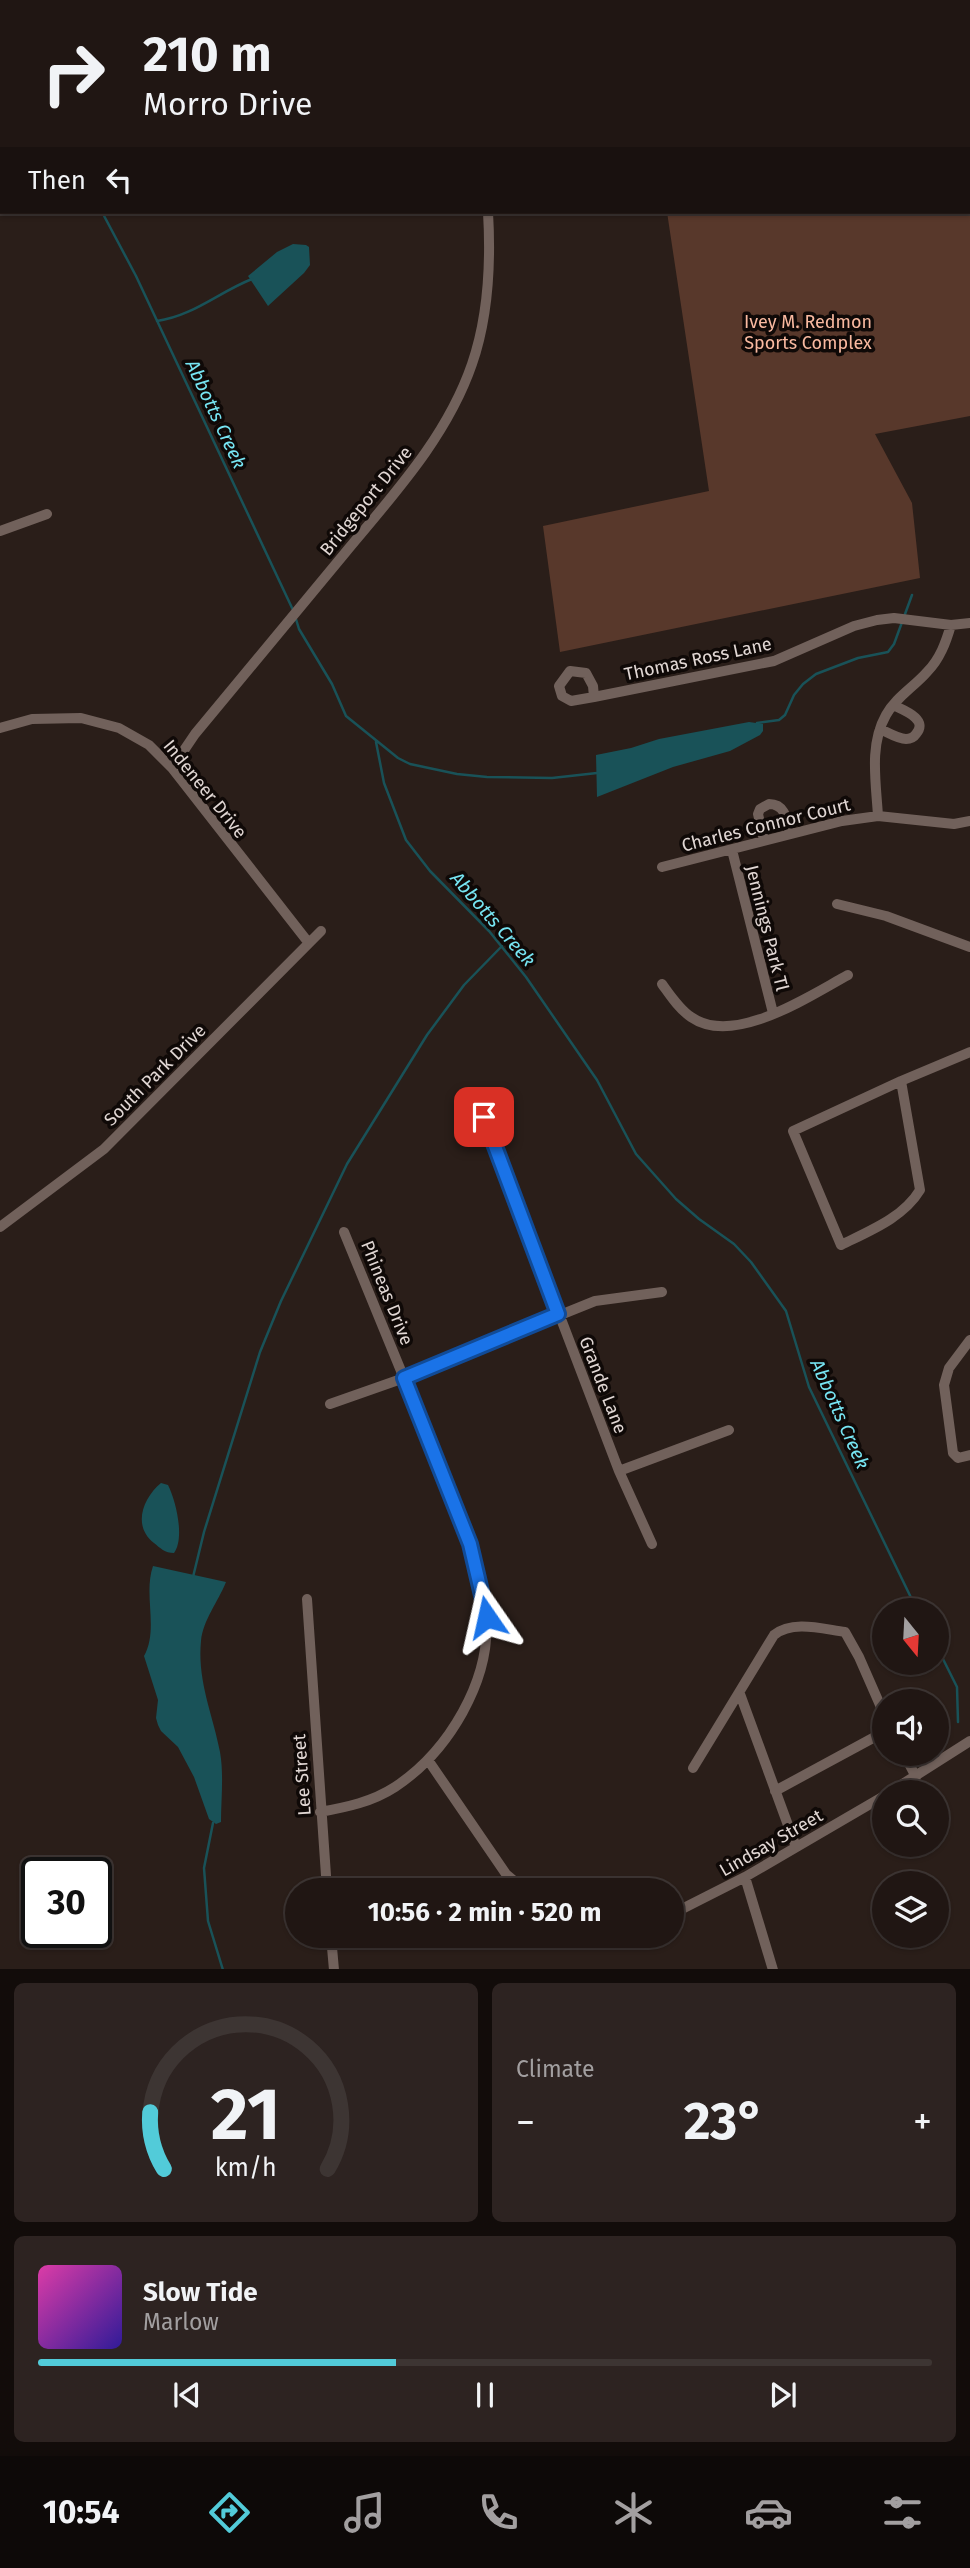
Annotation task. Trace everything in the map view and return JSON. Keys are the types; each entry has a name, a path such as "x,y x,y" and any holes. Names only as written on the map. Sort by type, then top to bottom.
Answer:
{"street":[{"name":"Bridgeport Drive","path":"172,768 195,734 408,476 448,421 472,364 486,307 490,246 488,214"},
{"path":"0,531 47,514"},
{"name":"Thomas Ross Lane","path":"594,697 774,661 854,626 877,620 894,618 951,625 970,623"},
{"path":"878,816 875,754 880,729 893,705 928,672 946,645 951,625"},
{"path":"880,729 906,739 918,732 919,723 916,717 893,705"},
{"name":"Indeneer Drive","path":"0,728 33,719 81,718 118,728 149,745 172,768 308,942"},
{"path":"764,840 758,814 760,809 769,804 780,806 784,810 790,834"},
{"name":"Charles Connor Court","path":"662,867 842,821 878,816 954,824 970,821"},
{"name":"Jennings Park Tl","path":"732,850 773,1013"},
{"path":"837,904 886,916 970,947"},
{"name":"South Park Drive","path":"0,1227 104,1149 321,931"},
{"path":"662,984 690,1017 711,1026 732,1027 793,1005 848,975"},
{"path":"901,1081 920,1190 914,1200 881,1226 841,1245 793,1131 901,1081 970,1052"},
{"name":"Grande Lane","path":"484,1117 619,1471 652,1544"},
{"name":"Phineas Drive","path":"320,1812 353,1806 374,1798 394,1787 428,1760 457,1720 475,1684 485,1647 487,1617 470,1544 345,1232"},
{"path":"330,1405 594,1301 662,1292"},
{"path":"970,1340 950,1368 944,1385 953,1453 958,1458 970,1455"},
{"path":"619,1471 729,1430"},
{"name":"Lee Street","path":"307,1599 326,1878"},
{"path":"693,1768 774,1635 782,1629 791,1626 845,1632 873,1689"},
{"path":"740,1694 796,1847"},
{"path":"775,1791 872,1738"},
{"path":"911,1780 970,1741"},
{"path":"428,1760 511,1878"},
{"path":"910,1766 916,1777"},
{"name":"Lindsay Street","path":"684,1908 745,1877 872,1803"},
{"path":"745,1877 774,1969"},
{"path":"332,1948 334,1969"}],"green space":[{"name":"Ivey M. Redmon Sports Complex","path":"667,214 970,214 970,416 875,434 912,503 920,578 560,652 543,526 709,491"}],"water":[{"path":"293,244 309,247 310,265 268,306 248,276 277,252"},
{"path":"749,722 763,724 763,731 730,751 673,767 597,797 596,755 659,739"},
{"path":"161,1483 168,1485 176,1510 179,1538 174,1553 158,1547 143,1529 142,1512 145,1504"},
{"path":"153,1566 226,1582 205,1626 200,1656 203,1684 221,1760 221,1822 216,1824 209,1819 194,1777 178,1747 161,1731 156,1718 158,1700 144,1656 150,1635 149,1588"}],"waterway":[{"name":"Abbotts Creek","path":"103,214 136,276 293,610"},
{"path":"157,321 194,309 252,279"},
{"path":"757,723 779,720 785,715 794,695 816,674 858,658 888,652 894,644 912,595"},
{"path":"295,616 299,629 332,684 346,716 398,758 410,764 487,777 552,778 597,773"},
{"name":"Abbotts Creek","path":"376,742 384,783 406,840 430,871 489,931 526,977 597,1080 636,1154 676,1199 734,1244 751,1262 786,1311 809,1387 911,1598"},
{"path":"193,1577 204,1532 260,1352 281,1301 347,1164 427,1035 464,985 502,946"},
{"name":"Abbotts Creek","path":"949,1671 957,1687 958,1722"},
{"path":"213,1823 204,1868 208,1921 223,1969"}],"route":[{"path":"484,1117 558,1314 404,1378 470,1544 487,1617"}]}
